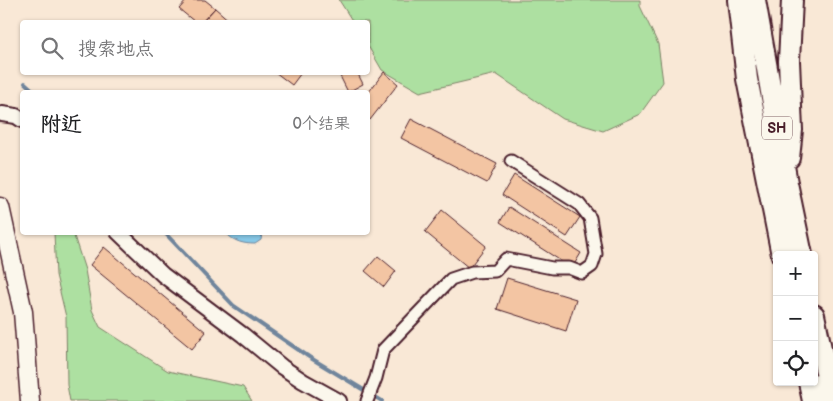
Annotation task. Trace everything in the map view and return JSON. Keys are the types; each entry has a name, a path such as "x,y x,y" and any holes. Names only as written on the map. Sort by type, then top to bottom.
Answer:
{"highway":[{"name":"SH","path":"738,0 747,79 781,251"},
{"name":"SH","path":"756,0 787,182 801,251"},
{"path":"787,182 792,130 789,61 792,0"},
{"path":"0,207 23,312 30,401"},
{"path":"818,334 832,401"},
{"path":"810,386 813,401"}],"street":[{"path":"2,114 20,119"},
{"path":"367,401 376,378 383,350 451,279 472,272 495,271 506,259 552,268 569,268 582,273 592,266 596,254 590,218 579,204 511,161"},
{"path":"121,235 163,275 282,366 303,381 339,401"}],"green space":[{"path":"339,0 640,0 640,6 658,44 663,82 640,114 603,131 563,119 496,74 420,92 382,70 370,49 370,20 352,20"},
{"path":"54,235 74,235 85,270 92,310 100,327 168,371 243,387 252,401 70,401 67,385 66,317 56,275"}],"water":[{"path":"228,235 262,235 261,240 255,244 247,244 232,239"}],"building":[{"path":"187,0 205,0 215,8 204,20 193,20 179,9"},
{"path":"215,8 229,20 204,20"},
{"path":"384,72 398,84 370,120 370,90"},
{"path":"279,75 300,75 292,85"},
{"path":"340,75 358,75 363,84 352,90 347,90"},
{"path":"411,119 497,164 487,183 401,138"},
{"path":"514,175 580,217 567,237 502,195"},
{"path":"509,207 581,253 572,268 500,222"},
{"path":"442,210 486,246 469,268 425,232"},
{"path":"104,247 206,332 192,349 90,265"},
{"path":"378,256 396,271 384,287 365,271"},
{"path":"507,278 576,299 566,331 497,309"}],"waterway":[{"path":"25,83 33,90"},
{"path":"167,235 234,306 309,357 382,401"}]}
